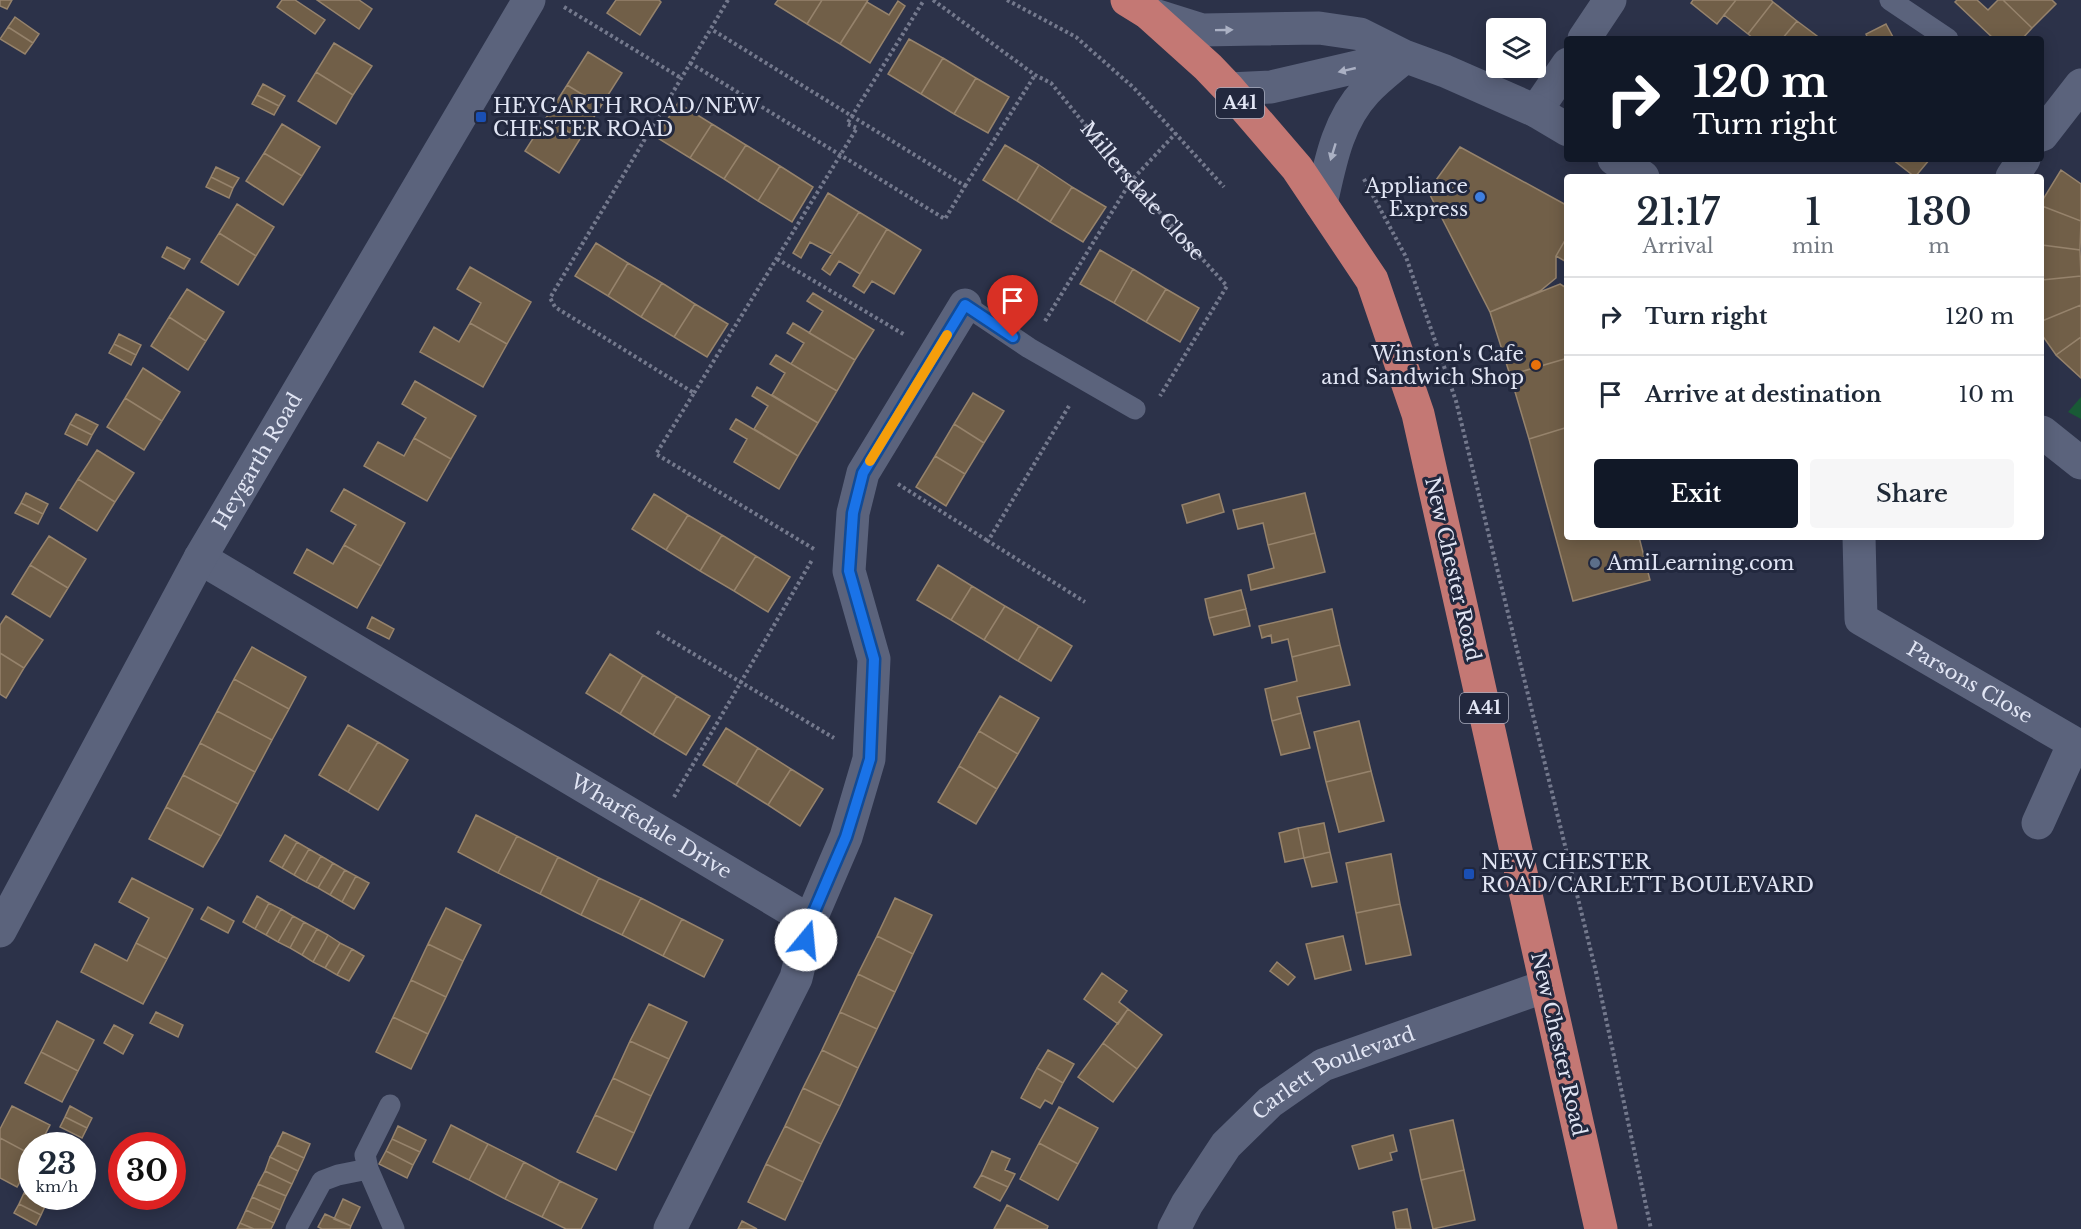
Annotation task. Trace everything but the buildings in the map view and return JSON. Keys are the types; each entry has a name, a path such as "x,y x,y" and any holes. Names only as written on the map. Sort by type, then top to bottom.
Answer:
{"highway":[{"name":"New Chester Road","path":"1137,6 1208,67 1297,168 1372,280 1418,414 1601,1229"}],"street":[{"name":"Heygarth Road","path":"0,931 200,558 529,0"},
{"path":"1586,36 1610,0"},
{"path":"1137,6 1202,30 1319,28 1360,34 1404,56 1446,71 1536,111 1564,128"},
{"path":"1229,89 1271,87 1404,56"},
{"path":"1321,204 1333,149 1344,125 1365,92 1404,56"},
{"path":"1536,111 1564,70"},
{"path":"2047,116 2081,85"},
{"path":"1619,162 1639,174"},
{"path":"670,1229 796,978 810,921 846,837 870,759 874,659 849,571 853,513 863,473 965,305"},
{"path":"2044,434 2081,463"},
{"name":"Parsons Close","path":"1860,540 1861,619 2074,743 2038,823"},
{"name":"Wharfedale Drive","path":"200,558 810,921"},
{"name":"Carlett Boulevard","path":"1174,1229 1187,1204 1226,1145 1270,1102 1323,1065 1546,986"}],"lane":[{"path":"1890,0 1944,36"},
{"path":"965,305 1029,348 1135,409"},
{"path":"390,1105 365,1155 368,1169 394,1229"},
{"path":"296,1229 322,1181 368,1169"}],"path":[{"path":"694,393 555,307 550,298 728,0"},
{"path":"655,829 817,551 656,454 857,128 847,124 924,0"},
{"name":"Millersdale Close","path":"933,0 1035,75 1050,83 1131,181 1227,286 1163,395 1135,409"},
{"path":"1007,0 1076,37 1134,88 1224,187"},
{"path":"562,6 681,78"},
{"path":"711,28 965,186"},
{"path":"690,63 945,219 1035,75"},
{"path":"1344,125 1359,138 1364,179 1406,257 1456,401 1596,972 1651,1229"},
{"path":"1029,348 1131,181 1176,133"},
{"path":"777,259 936,353"},
{"path":"988,541 1085,380"},
{"path":"868,465 1085,602"},
{"path":"657,632 870,759"}],"green space":[{"path":"2081,397 2081,419 2068,412"}],"slow traffic":[{"path":"870,461 947,335"}],"place":[{"name":"HEYGARTH ROAD/NEW CHESTER ROAD","path":"481,117"},
{"name":"Appliance Express","path":"1480,197"},
{"name":"Winston's Cafe and Sandwich Shop","path":"1536,365"},
{"name":"AmiLearning.com","path":"1595,563"},
{"name":"NEW CHESTER ROAD/CARLETT BOULEVARD","path":"1469,874"}],"route":[{"path":"806,940 810,921 846,837 870,759 874,659 849,571 853,513 863,473 965,305 1013,337"}]}
